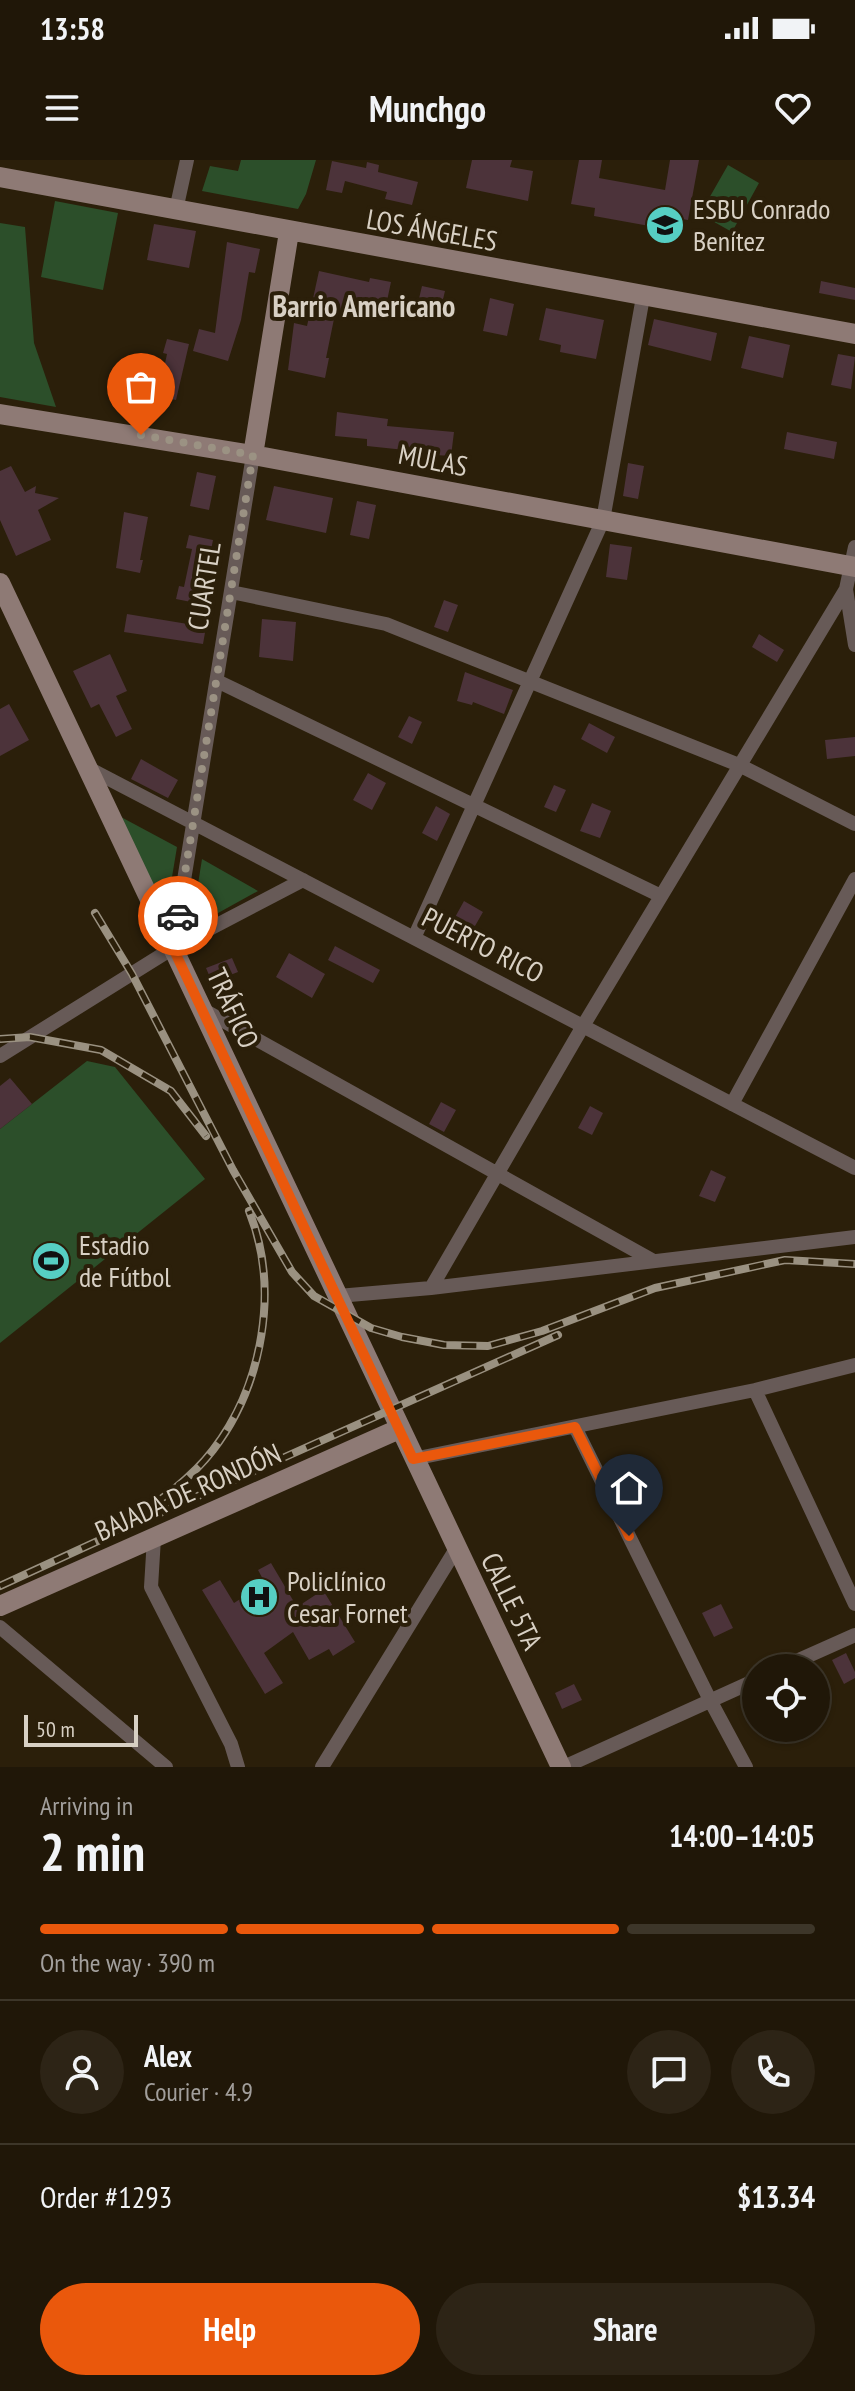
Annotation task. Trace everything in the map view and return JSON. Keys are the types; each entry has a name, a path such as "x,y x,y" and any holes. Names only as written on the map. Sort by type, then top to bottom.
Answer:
{"street":[{"path":"176,210 187,160"},
{"name":"LOS ÁNGELES","path":"0,177 855,334"},
{"name":"CUARTEL","path":"173,948 289,232"},
{"path":"414,938 603,520 643,297"},
{"name":"MULAS","path":"0,414 253,455 603,520 854,560"},
{"path":"431,1288 583,1026 846,589 854,560"},
{"name":"TRÁFICO","path":"0,583 413,1459"},
{"path":"846,589 855,645"},
{"path":"231,592 386,624 739,765 855,824"},
{"path":"217,681 661,896"},
{"name":"PUERTO RICO","path":"88,768 855,1168"},
{"path":"732,1104 855,879"},
{"path":"0,1056 173,948 303,880"},
{"path":"202,1009 652,1260"},
{"path":"338,1296 431,1288 855,1237"},
{"path":"413,1459 755,1390 855,1365"},
{"path":"755,1390 855,1604"},
{"path":"575,1427 746,1767"},
{"name":"BAJADA DE RONDÓN","path":"0,1606 399,1429"},
{"name":"CALLE 5TA","path":"413,1459 563,1767"},
{"path":"154,1538 151,1587 231,1744 238,1767"},
{"path":"322,1767 456,1549"},
{"path":"0,1627 166,1767"},
{"path":"812,1654 855,1635"},
{"path":"563,1767 742,1686"}],"green space":[{"path":"241,160 316,160 298,209 202,191 210,166 238,171"},
{"path":"728,165 759,183 732,232 700,214"},
{"path":"55,201 118,213 103,290 41,277"},
{"path":"0,223 25,227 34,343 56,407 0,397"},
{"path":"121,817 177,847 166,913"},
{"path":"202,859 258,891 191,928"},
{"name":"Estadio de Fútbol","path":"87,1061 115,1067 205,1179 0,1343 0,1129"}],"building":[{"path":"472,160 512,160 510,167 533,171 528,201 466,188"},
{"path":"579,160 602,160 599,178 665,190 670,160 699,160 688,220 657,215 655,227 594,216 595,208 571,204"},
{"path":"332,161 366,168 367,162 379,165 378,172 418,182 412,205 385,199 387,192 345,181 342,193 326,190"},
{"path":"154,224 196,231 189,268 147,260"},
{"path":"227,242 260,249 255,273 249,272 241,320 228,361 193,351 199,329 215,333"},
{"path":"319,271 369,282 370,278 391,282 384,315 347,308 345,317 335,314 325,378 288,370 294,323 307,326"},
{"path":"821,281 855,288 855,300 819,293"},
{"path":"422,286 445,291 440,312 417,307"},
{"path":"490,298 514,304 507,336 483,331"},
{"path":"546,308 604,320 596,359 560,352 561,345 539,340"},
{"path":"654,319 717,333 711,361 648,345"},
{"path":"749,336 790,345 783,378 741,368"},
{"path":"167,339 189,344 176,400 158,396"},
{"path":"838,354 855,357 851,389 831,385"},
{"path":"337,412 388,419 387,426 454,432 451,456 404,453 405,450 367,446 367,439 335,436"},
{"path":"787,432 837,442 834,459 784,449"},
{"path":"628,463 644,466 638,499 623,496"},
{"path":"11,466 25,492 36,486 35,493 59,498 38,510 51,540 16,556 0,520 0,471"},
{"path":"197,472 216,476 209,510 190,506"},
{"path":"274,486 333,498 326,533 266,520"},
{"path":"357,501 376,505 369,539 350,535"},
{"path":"124,512 148,517 140,573 116,568"},
{"path":"189,535 213,540 209,560 215,561 212,574 207,573 201,604 176,599 179,586 184,587 192,549 186,548"},
{"path":"610,544 632,547 627,580 606,577"},
{"path":"444,600 458,605 448,632 434,627"},
{"path":"127,614 206,627 203,644 124,632"},
{"path":"262,619 296,622 293,661 259,657"},
{"path":"759,634 784,650 777,662 752,647"},
{"path":"110,654 127,691 116,696 132,729 116,737 99,704 91,708 73,671"},
{"path":"465,672 513,690 504,714 473,702 472,705 457,701"},
{"path":"9,704 29,740 0,756 0,709"},
{"path":"409,716 422,722 412,744 398,737"},
{"path":"589,723 615,737 607,753 581,739"},
{"path":"855,737 855,756 827,759 825,740"},
{"path":"141,759 178,780 168,798 131,779"},
{"path":"368,773 386,783 372,810 353,800"},
{"path":"554,785 566,790 556,812 544,807"},
{"path":"592,803 611,811 600,838 580,831"},
{"path":"436,806 450,814 437,841 422,833"},
{"path":"464,901 483,912 467,940 448,930"},
{"path":"335,946 380,970 373,983 328,960"},
{"path":"289,953 325,974 312,998 276,977"},
{"path":"232,958 238,972 212,982 206,968"},
{"path":"10,1078 32,1104 0,1129 0,1086"},
{"path":"441,1102 456,1110 444,1132 429,1124"},
{"path":"590,1106 603,1113 592,1135 578,1128"},
{"path":"711,1170 726,1177 715,1202 699,1196"},
{"path":"271,1563 297,1607 323,1590 355,1642 333,1656 329,1649 309,1660 293,1632 264,1653 283,1683 265,1694 202,1590 220,1580 234,1603 265,1583 258,1570"},
{"path":"721,1604 733,1628 714,1637 702,1613"},
{"path":"846,1653 855,1678 844,1684 832,1660"},
{"path":"574,1684 582,1700 562,1709 555,1693"}],"railway":[{"path":"95,913 132,974 233,1170 292,1272 314,1296 371,1328 444,1345 488,1346 542,1331 655,1288 785,1260 855,1264"},
{"path":"0,1039 30,1037 101,1050 171,1091 206,1136"},
{"path":"104,1539 162,1498 202,1463 230,1424 244,1396 255,1366 264,1303 258,1241 249,1211"},
{"path":"142,1521 558,1335"},
{"path":"0,1586 113,1534"}],"way so far":[{"path":"141,435 253,455 178,916"}],"place":[{"name":"ESBU Conrado Benítez","path":"665,225"},
{"name":"Estadio de Fútbol","path":"51,1261"},
{"name":"Policlínico Cesar Fornet","path":"259,1597"}],"district":[{"name":"Barrio Americano","path":"364,307"}],"route":[{"path":"178,916 173,948 413,1459 575,1427 629,1536"}]}
